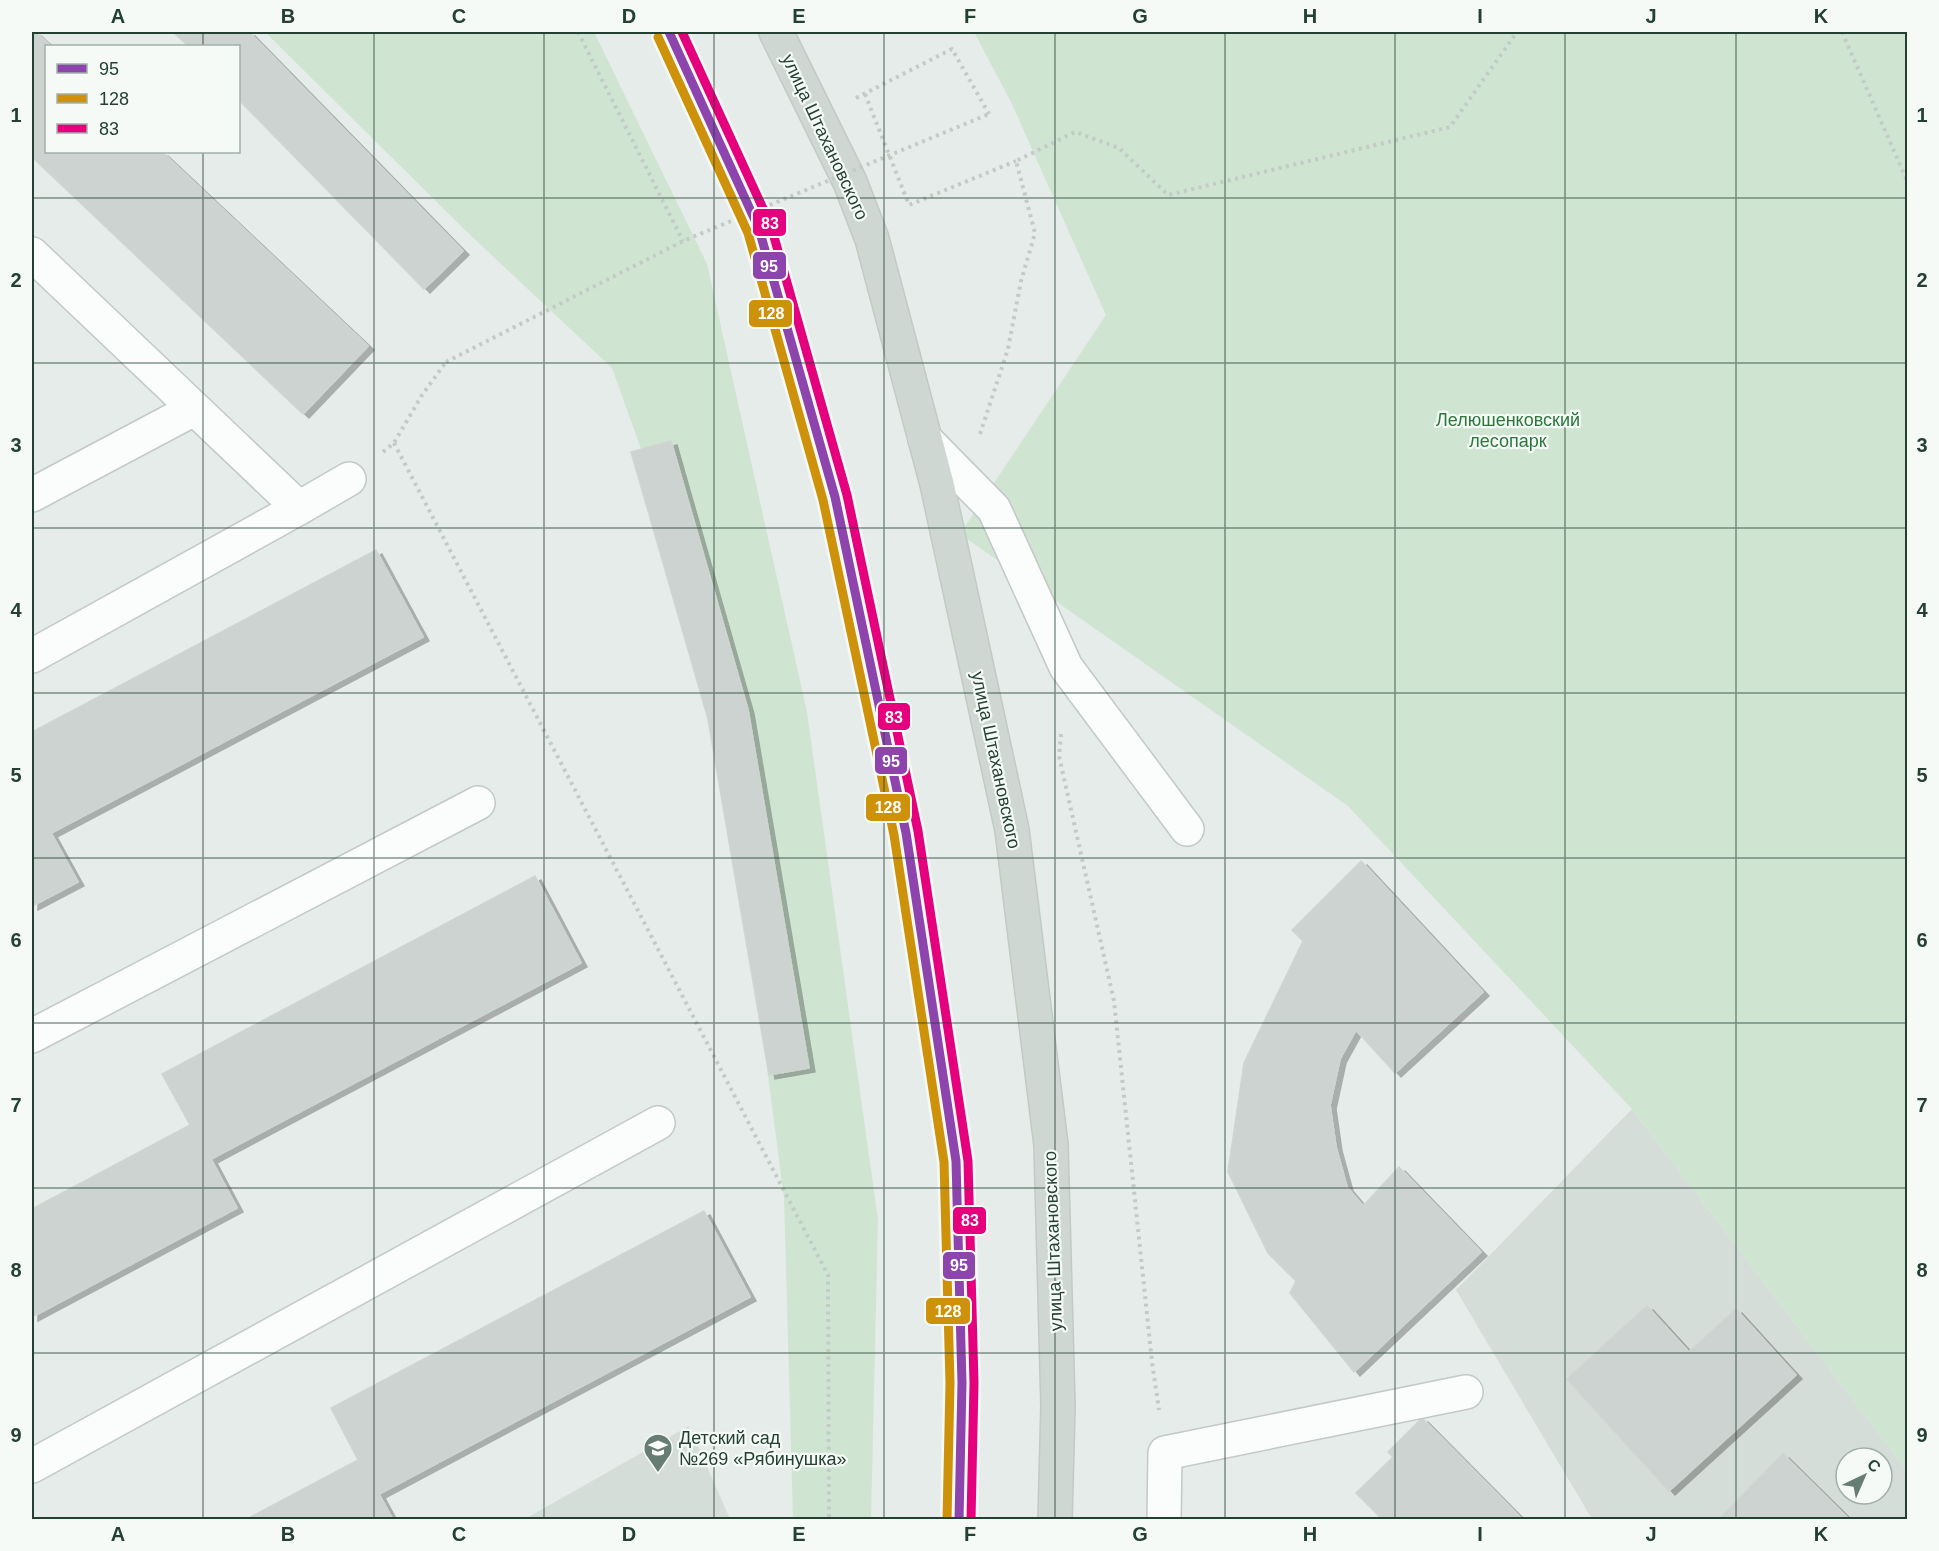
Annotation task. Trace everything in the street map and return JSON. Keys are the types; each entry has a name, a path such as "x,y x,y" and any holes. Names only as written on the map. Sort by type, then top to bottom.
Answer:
{"main road":[{"path":"669,32 759,229 835,497 906,833 956,1161 962,1383 959,1520"},
{"name":"улица Штахановского","path":"776,32 850,182 872,239 937,484 1012,830 1051,1145 1058,1406 1055,1520"}],"lane":[{"path":"32,254 299,508"},
{"path":"32,495 194,409"},
{"path":"925,439 994,509 1066,667 1187,829"},
{"path":"32,656 349,479"},
{"path":"32,1036 478,803"},
{"path":"32,1466 658,1123"},
{"path":"1164,1520 1165,1453 1466,1392"}],"path":[{"path":"578,32 683,241"},
{"path":"865,94 909,205 1016,161 1075,132 1119,148 1168,195 1450,128 1517,32"},
{"path":"1842,32 1908,183"},
{"path":"349,479 394,443 422,395 446,362 683,241 989,114 952,50 848,102"},
{"path":"980,435 1008,349 1021,281 1035,233 1016,161"},
{"path":"394,443 828,1275 829,1520"},
{"path":"1066,667 1059,756 1114,1001 1151,1351 1165,1453"}],"shaded area":[{"path":"1632,1109 1888,1446 1834,1446 1834,1506 1894,1506 1894,1454 1907,1471 1907,1519 1592,1519 1456,1290"},
{"name":"Детский сад №269 «Рябинушка»","path":"689,1426 730,1519 525,1519"}],"green space":[{"path":"265,32 594,32 707,264 807,712 878,1220 871,1519 793,1519 784,1198 712,647 612,368 467,232"},
{"name":"Лелюшенковский лесопарк","path":"974,32 1907,32 1907,1471 1894,1454 1894,1446 1888,1446 1632,1109 1348,806 960,534 1106,315 1011,102"}],"building":[{"path":"32,32 35,32 50,45 45,45 45,153 163,153 368,346 303,414 32,157"},
{"path":"173,32 249,32 463,251 424,289 240,101 240,45 187,45"},
{"path":"671,441 748,710 809,1068 769,1075 708,719 631,452"},
{"path":"376,550 423,637 51,833 78,882 32,906 32,732"},
{"path":"1361,861 1483,992 1395,1073 1356,1030 1340,1059 1330,1105 1336,1147 1347,1187 1363,1206 1399,1167 1481,1252 1354,1372 1290,1293 1296,1281 1268,1253 1228,1172 1244,1063 1303,941 1292,930"},
{"path":"535,876 581,963 211,1159 237,1208 32,1317 32,1209 190,1125 162,1074"},
{"path":"704,1211 750,1297 379,1494 393,1520 245,1520 358,1460 331,1408"},
{"path":"1647,1306 1689,1352 1736,1309 1796,1375 1669,1491 1567,1379"},
{"path":"1422,1418 1523,1520 1383,1520 1356,1493 1393,1457 1388,1452"},
{"path":"1783,1454 1850,1520 1718,1520"}],"transit line":[{"name":"95","path":"669,32 759,229 835,497 906,833 956,1161 962,1383 959,1520"},
{"name":"83","path":"682,32 771,226 847,495 918,831 968,1161 974,1383 971,1520"},
{"name":"128","path":"658,37 748,233 823,500 894,835 944,1162 950,1383 947,1520"}],"place":[{"name":"Детский сад №269 «Рябинушка»","path":"658,1474"}]}
